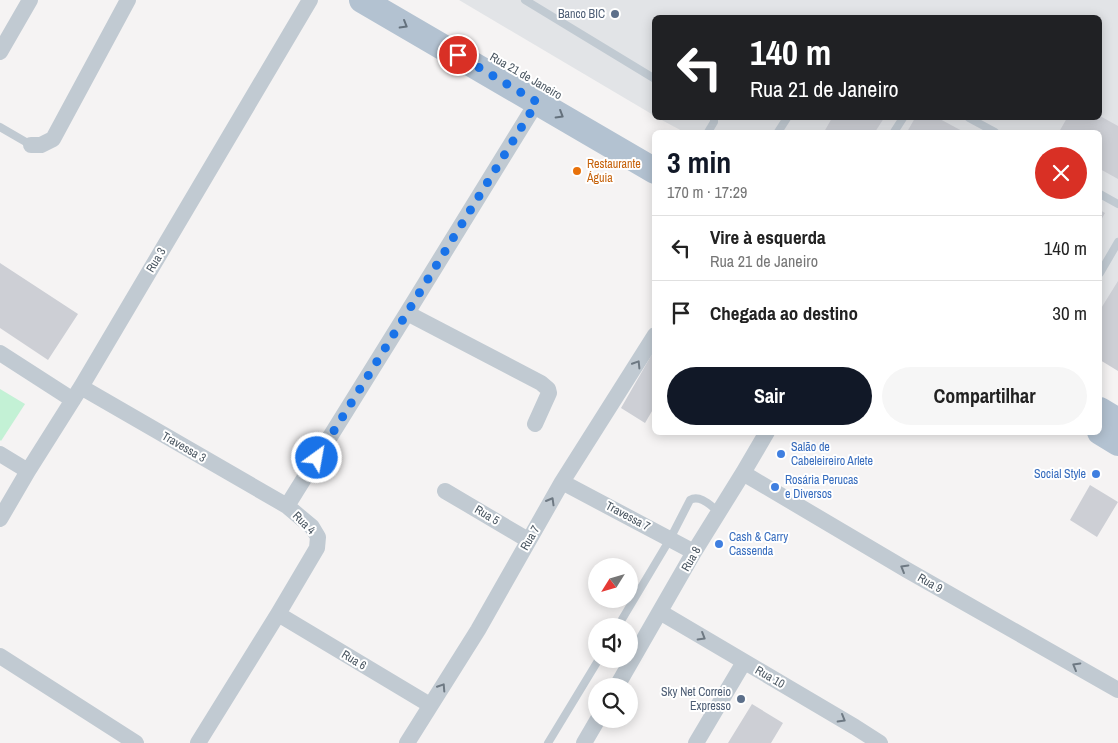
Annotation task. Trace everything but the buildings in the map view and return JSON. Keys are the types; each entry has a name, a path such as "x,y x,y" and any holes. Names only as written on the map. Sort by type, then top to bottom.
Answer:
{"main road":[{"name":"Rua 21 de Janeiro","path":"362,0 652,169"},
{"name":"Rua 21 de Janeiro","path":"397,0 652,149"},
{"path":"1102,411 1118,421"},
{"path":"1102,433 1118,443"}],"street":[{"path":"0,52 30,0"},
{"path":"31,144 42,145 53,139 128,0"},
{"name":"Rua 3","path":"0,519 77,394 310,0"},
{"name":"Rua 4","path":"198,743 317,548 318,537 312,527 287,506 537,102"},
{"path":"407,313 541,383 548,389 549,393 535,424"},
{"name":"Rua 7","path":"407,743 478,630 562,482 652,340"},
{"name":"Travessa 3","path":"0,353 287,506"},
{"name":"Rua 8","path":"622,678 694,552 765,435"},
{"path":"0,454 28,471"},
{"name":"Rua 9","path":"743,473 1118,690"},
{"name":"Travessa 7","path":"562,482 694,552"},
{"name":"Rua 5","path":"445,491 528,540"},
{"name":"Rua 10","path":"660,612 880,743"},
{"name":"Rua 6","path":"278,614 430,705"},
{"path":"0,656 136,743"},
{"path":"696,743 744,662"},
{"path":"584,743 593,728"}],"lane":[{"path":"524,0 652,77"},
{"path":"973,120 991,130"},
{"path":"0,127 31,144"},
{"path":"1102,195 1118,204"},
{"path":"1102,270 1118,242"},
{"path":"623,618 690,500 700,498 719,512"},
{"path":"548,743 594,668"}],"shaded area":[{"path":"459,0 1118,0 1118,353 1102,344 1102,130 680,130 662,120 1102,120 1102,15 652,15 652,114"}],"green space":[{"path":"0,389 25,404 1,441 0,440"}],"place":[{"name":"Banco BIC","path":"615,14"},
{"name":"Restaurante Águia","path":"577,171"},
{"name":"Salão de Cabeleireiro Arlete","path":"781,454"},
{"name":"Social Style","path":"1096,474"},
{"name":"Rosária Perucas e Diversos","path":"775,487"},
{"name":"Cash & Carry Cassenda","path":"719,544"},
{"name":"Sky Net Correio Expresso","path":"741,699"}],"route":[{"path":"317,458 537,102 458,55"}]}
